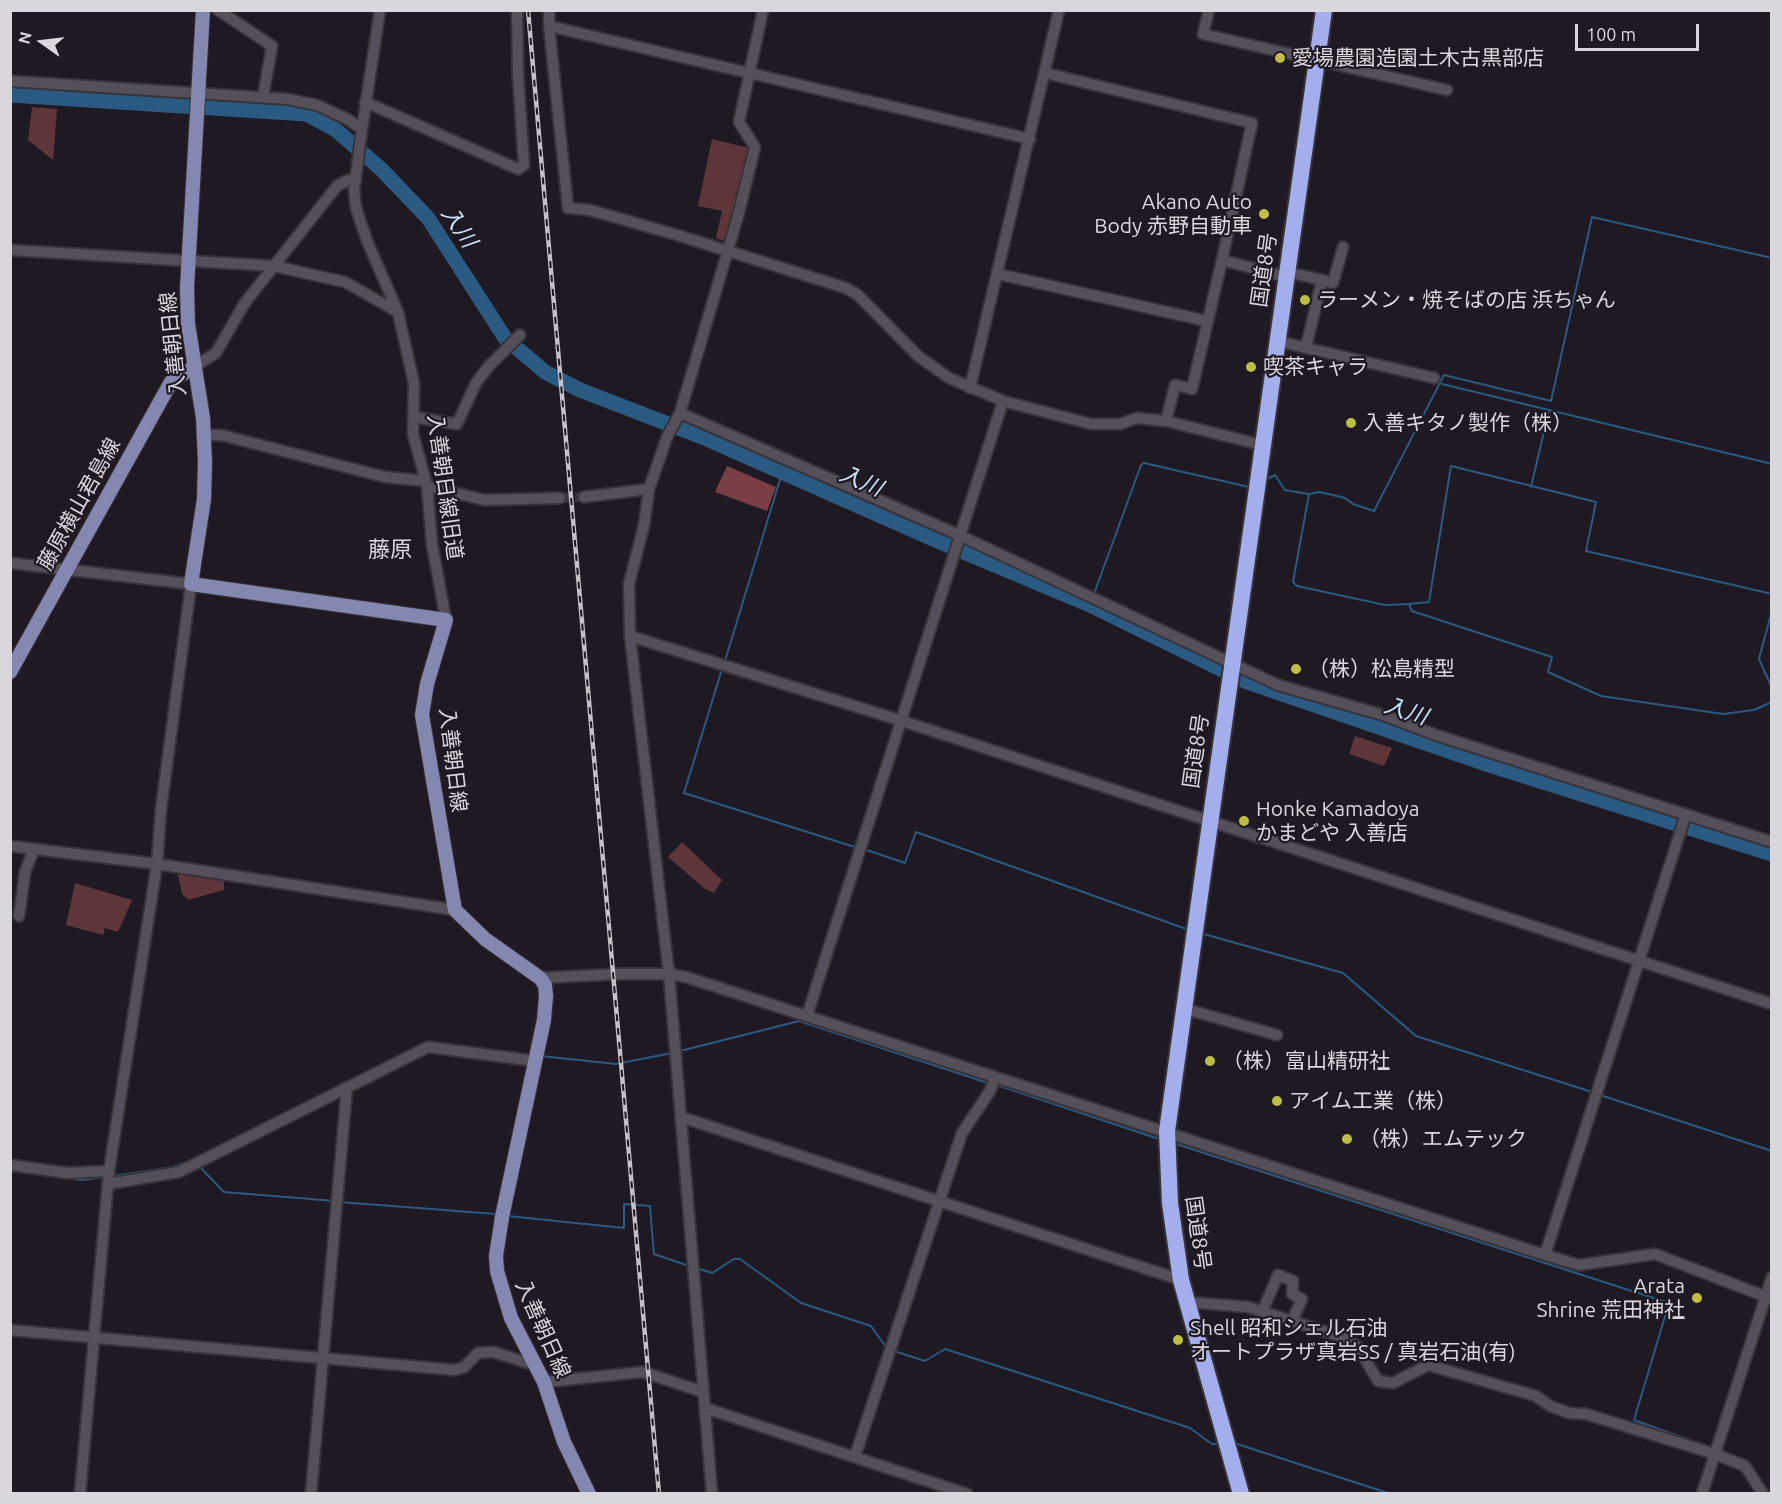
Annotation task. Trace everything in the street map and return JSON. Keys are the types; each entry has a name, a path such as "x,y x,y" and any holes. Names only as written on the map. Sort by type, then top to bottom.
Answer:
{"highway":[{"name":"国道8号","path":"1241,1494 1181,1280 1170,1203 1167,1131 1208,822 1324,10"}],"main road":[{"name":"入善朝日線","path":"191,584 204,499 204,435 188,324 187,261 203,10"},
{"name":"藤原横山君島線","path":"10,672 171,382 195,366"},
{"path":"191,584 446,620"},
{"name":"入善朝日線","path":"446,620 427,684 422,715 455,910"},
{"path":"455,910 485,939 540,978"},
{"name":"入善朝日線","path":"540,978 545,986 546,1006 496,1256 500,1284 508,1310 544,1382 564,1442 589,1494"}],"street":[{"path":"218,10 272,46 263,97"},
{"name":"入善朝日線旧道","path":"380,10 354,190 358,218 398,312 414,384 413,434 426,483 432,544 446,620"},
{"path":"365,102 518,169 524,165 518,74 517,10"},
{"path":"549,10 568,208 590,210 846,288 858,295 918,356 949,378 1002,401 1091,424 1120,424 1137,418 1166,421 1262,445"},
{"path":"712,1494 669,974 630,636 629,584 644,525 649,489 667,437 680,413 728,252 754,147 739,122 763,10"},
{"path":"970,388 1059,10"},
{"path":"1209,10 1203,34 1447,90"},
{"path":"549,26 1030,139"},
{"path":"1045,73 1252,123 1192,389 1175,385 1166,421"},
{"path":"10,81 263,97 317,105 348,118 361,132"},
{"path":"195,366 216,353 244,304 337,186 348,180 356,180"},
{"path":"1222,260 1334,283 1343,246"},
{"path":"10,250 274,266 345,282 398,312"},
{"path":"998,274 1207,321"},
{"path":"1306,347 1322,280"},
{"path":"413,417 456,424 476,383 520,335"},
{"path":"1277,341 1434,378"},
{"path":"807,1016 1002,401"},
{"path":"680,413 959,535 1278,685 1383,715 1436,735 1772,843"},
{"path":"204,435 221,435 386,477 426,483 483,500 560,498"},
{"path":"584,497 649,489"},
{"path":"10,562 191,584 161,809 157,864 109,1171 80,1494"},
{"path":"630,636 899,720 1772,1004"},
{"path":"1545,1255 1641,962 1685,816"},
{"path":"10,846 157,864 455,910"},
{"path":"19,916 25,872 34,849"},
{"path":"540,978 669,974 686,976 1545,1255 1579,1265 1655,1254 1768,1298"},
{"path":"1182,1008 1277,1035"},
{"path":"108,1184 179,1172 428,1047 535,1061"},
{"path":"855,1456 965,1124 990,1091 995,1078"},
{"path":"311,1494 347,1087"},
{"path":"681,1117 1181,1280"},
{"path":"10,1165 68,1173 109,1171"},
{"path":"1262,1312 1278,1275 1293,1281 1292,1294 1302,1299 1292,1321"},
{"path":"1702,1494 1768,1298 1772,1278"},
{"path":"1187,1302 1248,1307 1345,1338 1358,1347 1378,1381 1393,1383 1428,1365 1536,1396 1550,1407 1569,1413 1586,1414 1715,1454 1745,1466 1763,1494"},
{"path":"10,1330 455,1370 464,1367 478,1353 493,1352 525,1362 533,1362"},
{"path":"544,1382 643,1372 703,1392"},
{"path":"705,1408 967,1494"}],"shaded area":[{"path":"32,107 57,109 53,160 28,140"},
{"path":"712,139 749,148 726,242 716,238 722,211 698,206"},
{"path":"727,466 776,487 767,511 715,492"},
{"path":"1355,736 1392,748 1384,766 1349,754"},
{"path":"682,842 722,880 714,893 705,889 668,857"},
{"path":"177,870 224,880 224,890 188,900 182,894"},
{"path":"75,883 132,900 118,932 105,928 103,935 66,925"}],"waterway":[{"name":"入川","path":"10,95 306,114 336,130 381,169 428,218 505,338 545,372 580,390 702,437 942,543 1090,605 1247,682 1483,763 1772,854"},
{"path":"1265,480 1275,475 1285,490 1309,494 1320,492 1345,498 1353,504 1374,511 1444,375 1551,401 1592,217 1772,258"},
{"path":"1442,384 1549,410 1531,487"},
{"path":"1549,410 1772,464"},
{"path":"1094,594 1141,465 1144,463 1249,487"},
{"path":"1409,604 1429,602 1451,466 1596,502 1586,551 1772,594"},
{"path":"725,661 782,473"},
{"path":"1309,494 1293,582 1297,586 1385,605 1409,604 1412,611 1552,657 1548,672 1601,696 1723,714 1754,710 1772,702"},
{"path":"1772,610 1759,659 1772,688"},
{"path":"722,669 684,793 858,848"},
{"path":"864,849 905,863 916,832 1189,930"},
{"path":"1200,933 1343,973 1416,1036 1592,1092"},
{"path":"680,1051 799,1021 988,1083"},
{"path":"470,1047 533,1055"},
{"path":"541,1056 616,1064 672,1053"},
{"path":"997,1085 1159,1139"},
{"path":"1600,1095 1772,1151"},
{"path":"1173,1143 1669,1303 1634,1420 1695,1442"},
{"path":"113,1176 173,1167 192,1160"},
{"path":"199,1166 224,1192 335,1201"},
{"path":"10,1171 82,1180 104,1177"},
{"path":"340,1202 496,1214"},
{"path":"508,1216 624,1228 624,1204 650,1206 654,1254 689,1266"},
{"path":"697,1268 712,1273 734,1259 740,1259 801,1303 871,1326 886,1347"},
{"path":"894,1351 925,1361 945,1349 1190,1428 1212,1444 1219,1444"},
{"path":"1234,1443 1391,1494"},
{"path":"1742,1459 1748,1461 1770,1494"}],"tunnel":[{"path":"560,498 584,497"}],"railway":[{"path":"528,10 659,1494"}],"place":[{"name":"愛場農園造園土木古黒部店","path":"1280,58"},
{"name":"Akano Auto Body 赤野自動車","path":"1264,214"},
{"name":"ラーメン・焼そばの店 浜ちゃん","path":"1305,300"},
{"name":"喫茶キャラ","path":"1251,367"},
{"name":"入善キタノ製作（株）","path":"1351,423"},
{"name":"（株）松島精型","path":"1296,669"},
{"name":"Honke Kamadoya かまどや 入善店","path":"1244,821"},
{"name":"（株）富山精研社","path":"1210,1061"},
{"name":"アイム工業（株）","path":"1277,1101"},
{"name":"（株）エムテック","path":"1347,1139"},
{"name":"Arata Shrine 荒田神社","path":"1697,1298"},
{"name":"Shell 昭和シェル石油 オートプラザ真岩SS / 真岩石油(有)","path":"1178,1340"}],"district":[{"name":"藤原","path":"390,550"}]}
